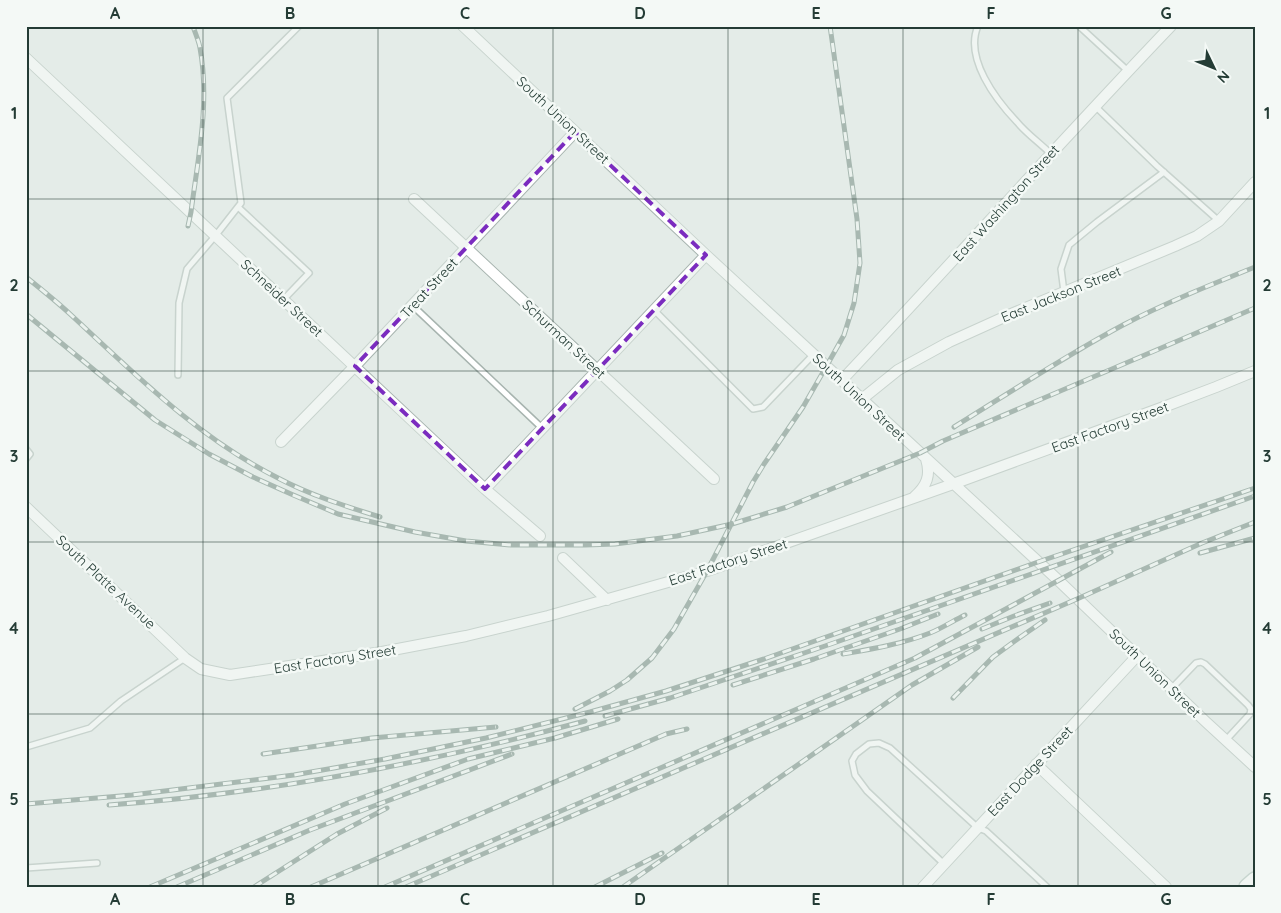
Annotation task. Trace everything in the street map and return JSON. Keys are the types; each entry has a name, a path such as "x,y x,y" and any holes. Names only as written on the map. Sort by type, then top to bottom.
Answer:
{"main road":[{"path":"1247,887 1255,880"}],"street":[{"name":"South Union Street","path":"462,26 813,355 1058,580 1255,767"},
{"name":"East Washington Street","path":"842,380 1170,26"},
{"name":"Schneider Street","path":"26,58 485,488 540,536"},
{"name":"Treat Street","path":"281,442 575,132"},
{"name":"East Jackson Street","path":"862,399 888,376 909,362 949,342 982,326 1197,236 1219,220 1255,182"},
{"name":"Schurman Street","path":"414,199 714,479"},
{"path":"485,488 706,255"},
{"name":"East Factory Street","path":"185,658 201,669 230,675 382,652 548,616 708,571 1216,388 1255,371"},
{"path":"912,498 921,490 928,479 928,468 925,458"},
{"name":"South Platte Avenue","path":"26,507 185,658"},
{"path":"562,558 607,600"},
{"name":"East Dodge Street","path":"923,887 1137,656"},
{"path":"1036,764 1166,887"}],"lane":[{"path":"178,375 179,303 188,269 241,202 227,98 299,26"},
{"path":"978,26 974,35 977,60 991,90 1017,123 1051,154"},
{"path":"1078,26 1128,71"},
{"path":"1095,106 1164,172 1219,220"},
{"path":"1064,292 1060,269 1069,245 1164,172"},
{"path":"238,207 309,273 284,299"},
{"path":"412,305 542,428"},
{"path":"654,310 753,409 763,408 813,355"},
{"path":"26,449 30,454 26,459"},
{"path":"26,747 90,728 121,701 185,658"},
{"path":"1171,689 1196,663 1201,662 1227,684 1251,710 1250,714 1226,740"},
{"path":"944,864 867,791 855,775 852,761 856,754 869,744 879,743 890,748 978,828 986,831 1047,887"},
{"path":"26,868 97,863"}],"highlighted area":[{"path":"575,132 706,255 485,489 355,366"}],"railway":[{"path":"188,226 200,151 204,89 199,45 193,26"},
{"path":"575,709 627,680 652,658 674,629 707,571 753,482 803,407 844,335 854,303 860,263 857,219 830,26"},
{"path":"954,427 1123,325 1205,287 1255,267"},
{"path":"26,277 65,309 168,403 220,444 248,462 303,490 380,517"},
{"path":"26,314 155,420 209,454 253,477 338,514 415,532 466,541 511,545 585,545 615,544 677,536 732,524 787,507 920,453 943,441 1255,308"},
{"path":"26,804 132,795 294,775 385,759 486,738 590,712 666,691 764,659 1255,488"},
{"path":"605,716 670,698 825,646 1255,496"},
{"path":"406,887 1077,599 1202,543 1255,522"},
{"path":"1200,553 1255,538"},
{"path":"385,887 915,658 1111,552"},
{"path":"982,629 1050,603"},
{"path":"733,685 814,659 938,614"},
{"path":"843,654 887,646 919,637 965,615"},
{"path":"953,698 993,657 1045,620"},
{"path":"623,887 912,685 978,647"},
{"path":"150,887 345,804 468,759 555,738 618,719"},
{"path":"109,805 229,793 349,774 468,750 585,721"},
{"path":"263,754 372,738 496,727"},
{"path":"311,887 666,734 687,729"},
{"path":"177,887 310,830 512,754"},
{"path":"254,887 337,834 387,808"},
{"path":"595,887 662,853"}]}
